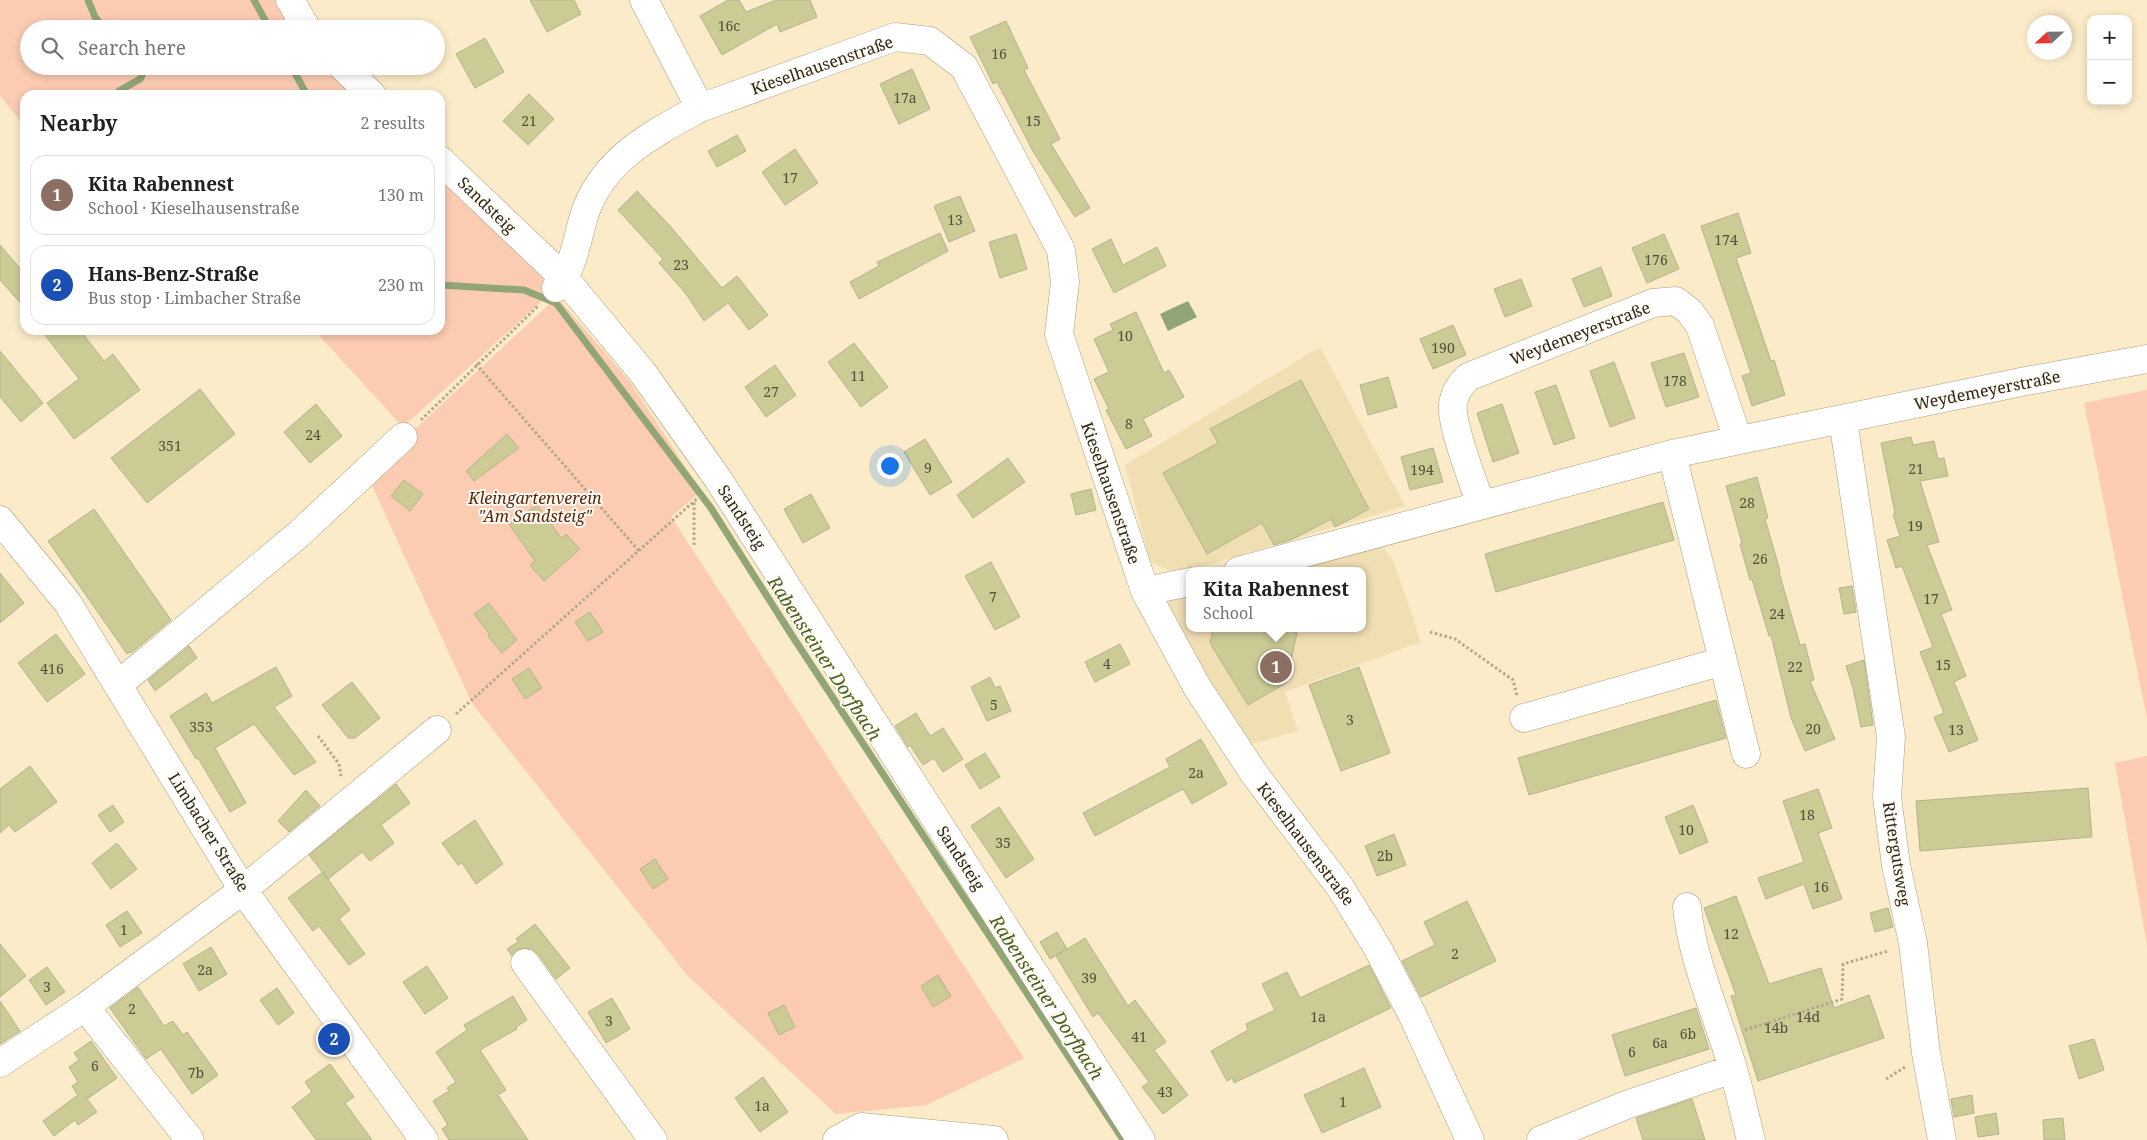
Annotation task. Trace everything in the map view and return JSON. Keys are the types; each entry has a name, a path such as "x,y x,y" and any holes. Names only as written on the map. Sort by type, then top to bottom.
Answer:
{"street":[{"path":"290,0 302,20"},
{"path":"644,0 700,108"},
{"name":"Kieselhausenstraße","path":"553,291 586,210 597,187 612,165 652,135 700,108 895,37 930,41 964,67 1061,250 1065,282 1059,334 1145,592 1197,687 1249,767 1340,887 1377,946 1412,1014 1470,1140"},
{"path":"351,75 367,90"},
{"name":"Sandsteig","path":"445,166 553,291 643,373 718,479 1142,1140"},
{"name":"Weydemeyerstraße","path":"1481,505 1455,425 1452,405 1458,388 1468,377 1653,303 1676,301 1690,312 1700,326 1738,440"},
{"name":"Weydemeyerstraße","path":"1253,567 1672,454 2026,381 2147,359"},
{"name":"Rittergutsweg","path":"1843,420 1891,737 1887,797 1896,865 1913,943 1926,1053 1942,1140"},
{"path":"118,684 299,534 403,437"},
{"path":"1672,454 1746,754"},
{"name":"Limbacher Straße","path":"0,520 67,602 243,890 424,1140"},
{"path":"1145,592 1186,583"},
{"path":"1524,718 1723,661"},
{"path":"0,1063 85,1007 243,890 438,730"},
{"path":"1687,906 1688,923 1733,1069 1751,1140"},
{"path":"525,963 652,1140"},
{"path":"85,1007 190,1140"},
{"path":"1541,1140 1626,1105 1733,1069"},
{"path":"837,1140 861,1127 994,1140"}],"path":[{"path":"403,437 553,291"},
{"path":"476,364 638,550"},
{"path":"438,730 694,501 694,545"},
{"path":"1430,632 1455,639 1513,680 1524,718"},
{"path":"318,736 339,764 346,806"},
{"path":"1723,1038 1842,999 1843,964 1913,943"}],"shaded area":[{"path":"1188,301 1197,317 1168,331 1160,314"},
{"path":"1320,347 1405,506 1200,567 1186,567 1186,571 1177,574 1150,562 1125,465"},
{"path":"1380,543 1394,562 1421,642 1285,692 1298,731 1248,745 1165,612 1170,599 1186,595 1186,632 1366,632 1366,567 1291,567"}],"green space":[{"path":"0,0 285,0 298,20 20,20 20,75 342,75 357,90 20,90 20,121 0,95"},
{"path":"445,177 556,288 403,427 319,335 445,335"},
{"name":"Kleingartenverein \"Am Sandsteig\"","path":"557,297 630,382 701,491 671,517 1024,1058 926,1105 836,1114 688,976 472,703 369,479 410,434"},
{"path":"2147,390 2147,719 2084,403"},
{"path":"2147,756 2147,945 2115,763"}],"building":[{"path":"530,0 574,0 581,14 547,32"},
{"path":"728,0 739,0 746,12 776,0 810,0 817,17 780,32 777,24 722,55 700,16"},
{"path":"1006,21 1028,68 1024,70 1060,139 1051,144 1090,208 1075,217 1034,153 997,82 993,84 970,37"},
{"path":"485,38 504,72 475,88 456,54"},
{"path":"912,69 930,109 899,124 880,84"},
{"path":"529,94 554,119 528,145 503,121"},
{"path":"737,135 746,151 717,167 708,151"},
{"path":"795,149 818,183 785,205 762,172"},
{"path":"637,191 671,227 722,288 737,276 768,315 749,330 728,303 704,321 686,294 659,263 663,259 618,210"},
{"path":"960,196 975,231 949,242 934,206"},
{"path":"1738,213 1751,253 1736,258 1771,361 1774,360 1785,395 1752,406 1742,376 1751,373 1701,226"},
{"path":"940,233 948,251 859,299 850,282 879,266 877,262"},
{"path":"1016,234 1027,269 1000,278 989,242"},
{"path":"1664,234 1679,269 1647,283 1632,248"},
{"path":"1111,239 1123,265 1157,247 1166,266 1114,293 1092,249"},
{"path":"0,245 20,268 20,302 0,280"},
{"path":"1601,267 1612,296 1584,307 1572,279"},
{"path":"1521,279 1532,306 1505,317 1494,289"},
{"path":"1136,312 1164,373 1169,370 1184,397 1143,419 1152,436 1126,449 1106,410 1109,409 1094,379 1109,372 1094,339 1113,330 1110,324"},
{"path":"1453,325 1466,355 1433,369 1420,339"},
{"path":"45,335 84,335 104,361 113,354 140,390 74,439 47,403 79,379"},
{"path":"854,343 888,387 861,407 828,362"},
{"path":"0,351 43,403 21,422 0,397"},
{"path":"1684,353 1699,397 1666,407 1651,363"},
{"path":"1614,362 1635,418 1610,427 1590,371"},
{"path":"775,365 796,395 766,417 745,387"},
{"path":"1388,377 1397,407 1368,415 1360,385"},
{"path":"1301,380 1369,509 1335,527 1331,519 1291,540 1274,545 1262,523 1207,554 1163,473 1218,443 1210,429"},
{"path":"1556,385 1575,438 1554,445 1535,392"},
{"path":"200,389 235,434 147,503 111,458"},
{"path":"316,404 342,436 310,463 284,432"},
{"path":"1502,404 1519,453 1493,462 1477,413"},
{"path":"507,434 519,448 474,481 466,471"},
{"path":"1911,437 1913,445 1934,441 1938,459 1944,458 1948,476 1920,481 1939,542 1927,545 1952,610 1941,614 1966,676 1954,682 1978,740 1949,752 1934,717 1944,713 1920,652 1933,647 1902,566 1896,568 1887,540 1900,536 1893,514 1895,513 1881,443"},
{"path":"925,439 952,482 930,495 904,452"},
{"path":"1433,448 1443,482 1410,490 1401,457"},
{"path":"1008,458 1025,482 973,518 957,495"},
{"path":"1757,477 1768,518 1765,519 1779,572 1800,645 1805,644 1814,680 1810,681 1835,739 1805,751 1791,718 1771,635 1769,636 1752,579 1750,580 1726,486"},
{"path":"404,480 423,494 410,511 391,496"},
{"path":"1091,489 1096,510 1076,515 1071,494"},
{"path":"811,494 830,528 803,543 784,509"},
{"path":"1663,502 1674,540 1496,592 1485,554"},
{"path":"537,505 562,539 566,534 580,549 544,581 530,565 535,561 509,524"},
{"path":"94,509 171,620 131,653 127,654 48,541"},
{"path":"991,562 1020,617 995,630 965,576"},
{"path":"0,573 24,603 0,623"},
{"path":"1852,586 1856,612 1844,614 1839,588"},
{"path":"489,603 517,640 502,653 474,614"},
{"path":"590,612 603,632 588,641 575,622"},
{"path":"1212,632 1297,633 1286,683 1248,705 1210,643"},
{"path":"56,634 85,674 47,702 18,663"},
{"path":"1120,644 1130,664 1095,682 1085,662"},
{"path":"189,646 197,658 155,691 148,680"},
{"path":"1864,660 1873,725 1861,727 1853,688 1846,666"},
{"path":"276,667 292,696 274,707 316,762 294,775 254,724 215,748 246,803 230,812 170,716 206,693 212,703"},
{"path":"1359,667 1390,753 1341,771 1309,685"},
{"path":"529,668 542,688 525,699 512,679"},
{"path":"990,677 995,688 1000,686 1011,711 987,721 971,687"},
{"path":"352,682 380,718 355,738 348,738 322,705"},
{"path":"1716,700 1726,738 1529,795 1518,758"},
{"path":"916,713 930,736 943,728 963,759 943,772 934,758 923,765 910,745 908,747 895,726"},
{"path":"1201,739 1227,784 1192,804 1183,789 1095,836 1083,813 1170,767 1166,759"},
{"path":"985,753 1000,777 980,789 965,765"},
{"path":"30,766 57,802 15,832 9,825 0,833 0,789"},
{"path":"396,784 410,803 381,825 394,843 370,861 362,852 328,879 309,855"},
{"path":"2088,788 2092,837 1920,851 1916,801"},
{"path":"1818,789 1832,828 1818,833 1842,899 1813,909 1804,884 1766,899 1758,878 1804,862 1783,801"},
{"path":"306,790 320,806 289,832 278,821"},
{"path":"113,805 124,822 110,832 98,815"},
{"path":"1693,805 1708,842 1680,854 1665,817"},
{"path":"999,807 1034,859 1006,878 971,826"},
{"path":"475,820 503,864 476,884 462,863 458,865 442,843"},
{"path":"1394,834 1406,865 1377,876 1365,846"},
{"path":"117,843 137,869 111,889 92,863"},
{"path":"655,859 668,879 653,889 640,869"},
{"path":"323,872 350,910 339,919 365,954 349,965 319,926 313,931 288,898"},
{"path":"1736,896 1769,984 1821,968 1834,1008 1869,995 1884,1038 1758,1081 1731,996 1736,995 1704,908"},
{"path":"1467,901 1496,961 1421,997 1402,961 1435,945 1424,922"},
{"path":"1888,908 1893,927 1875,932 1870,913"},
{"path":"127,911 142,933 120,947 106,925"},
{"path":"535,924 570,968 556,979 538,954 532,949 523,948 516,950 512,956 507,949 519,941 516,939"},
{"path":"1057,932 1067,949 1050,959 1040,942"},
{"path":"1085,938 1128,1006 1135,1000 1166,1042 1154,1050 1188,1095 1163,1114 1142,1087 1149,1082 1098,1013 1093,1017 1056,956"},
{"path":"0,944 26,976 0,997"},
{"path":"211,947 227,974 199,991 183,964"},
{"path":"1369,965 1391,1008 1234,1083 1232,1078 1227,1081 1211,1051 1248,1030 1246,1024 1275,1010 1262,984 1287,972 1300,998"},
{"path":"427,966 448,998 425,1014 403,982"},
{"path":"47,967 65,992 46,1005 29,980"},
{"path":"938,975 951,996 933,1007 921,986"},
{"path":"138,987 164,1026 173,1021 183,1035 187,1032 218,1075 192,1094 161,1049 146,1059 110,1008"},
{"path":"277,988 294,1013 278,1025 260,1000"},
{"path":"513,996 527,1020 516,1027 517,1029 480,1050 506,1090 498,1095 528,1140 449,1140 442,1129 448,1125 433,1101 449,1091 447,1088 456,1082 436,1052 467,1030 464,1025"},
{"path":"612,998 630,1029 606,1043 588,1012"},
{"path":"0,1001 20,1031 0,1044"},
{"path":"784,1005 795,1027 779,1035 768,1013"},
{"path":"1696,1008 1709,1049 1625,1076 1612,1035"},
{"path":"2094,1039 2104,1070 2079,1079 2069,1046"},
{"path":"91,1041 117,1078 87,1099 97,1112 78,1125 75,1120 54,1136 43,1121 78,1095 72,1086 78,1082 69,1067 79,1060 74,1053"},
{"path":"330,1064 354,1097 345,1103 372,1140 316,1140 292,1107 312,1092 305,1082"},
{"path":"1364,1068 1381,1107 1322,1133 1304,1095"},
{"path":"763,1077 788,1112 760,1132 735,1098"},
{"path":"1972,1095 1974,1113 1954,1117 1951,1099"},
{"path":"1692,1099 1705,1140 1643,1140 1636,1118"},
{"path":"1996,1113 1999,1134 1978,1137 1975,1117"},
{"path":"2063,1118 2065,1140 2044,1140 2043,1120"}],"waterway":[{"path":"88,0 98,20"},
{"name":"Rabensteiner Dorfbach","path":"254,0 265,20"},
{"path":"121,90 140,79 142,75"},
{"name":"Rabensteiner Dorfbach","path":"296,75 304,90"},
{"name":"Rabensteiner Dorfbach","path":"445,285 524,290 556,303 711,508 791,634 1122,1138"}],"place":[{"name":"Kita Rabennest","path":"1276,667"},
{"name":"Hans-Benz-Straße","path":"334,1039"}]}
